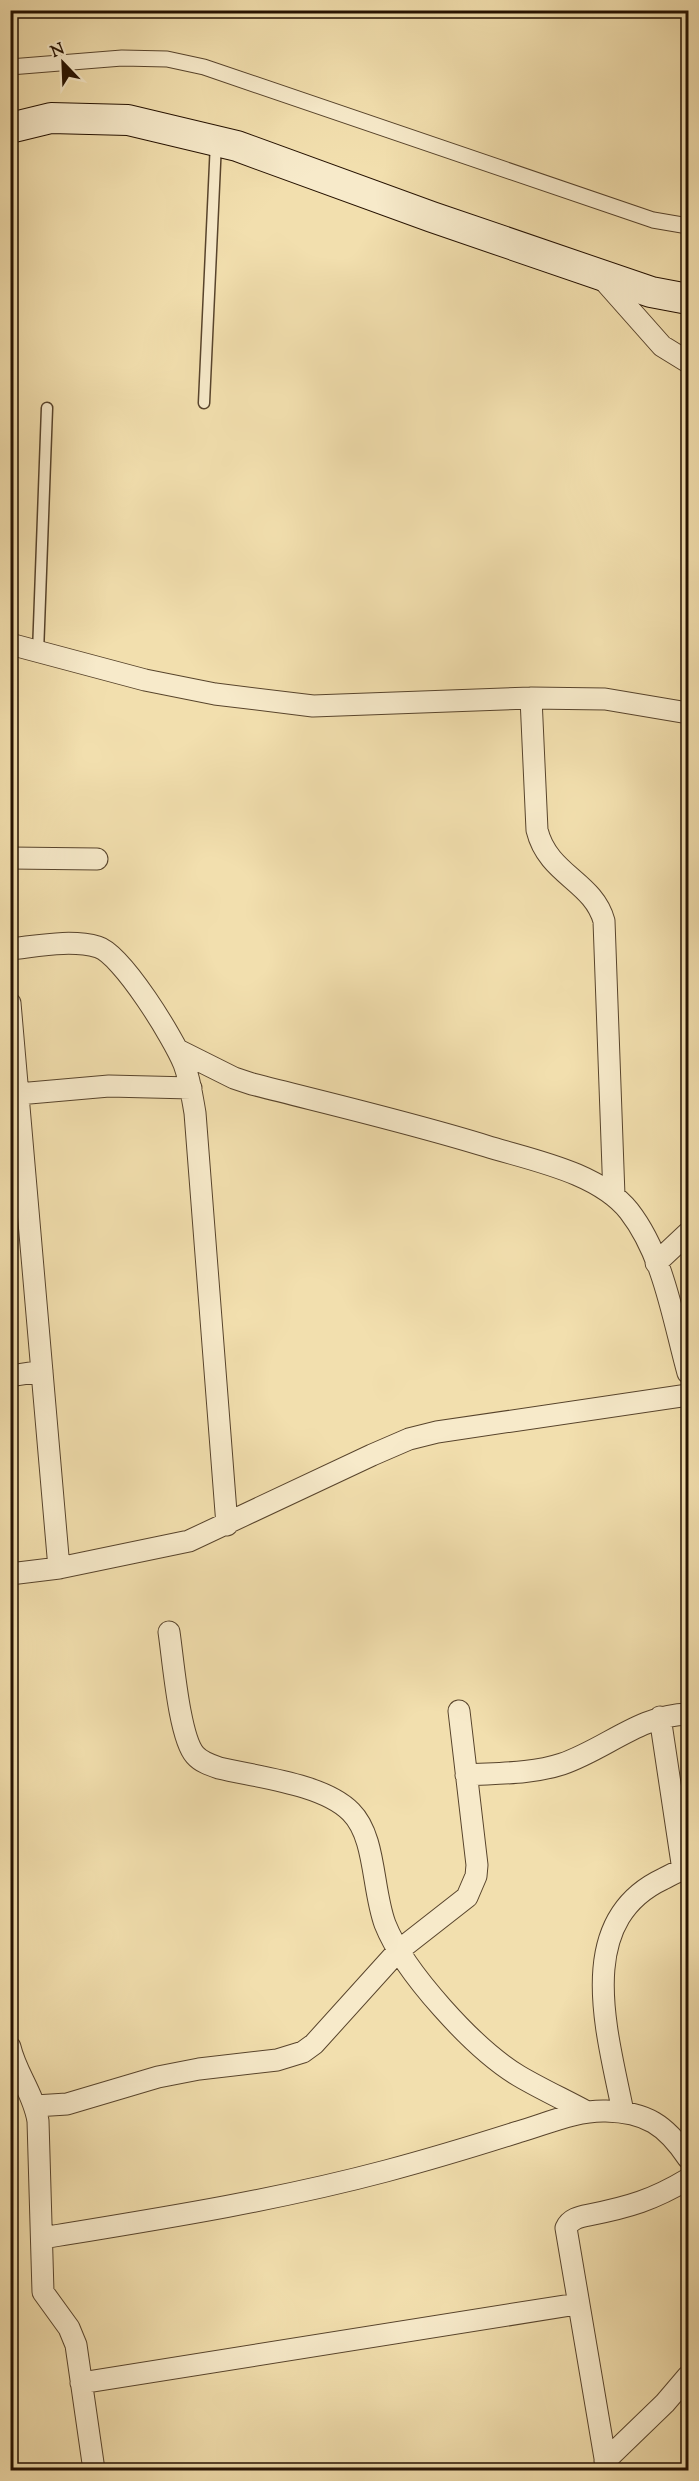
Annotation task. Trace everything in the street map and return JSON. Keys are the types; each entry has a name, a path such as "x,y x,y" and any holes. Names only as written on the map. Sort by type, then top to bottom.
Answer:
{"main road":[{"path":"10,128 51,118 128,120 237,146 651,292 688,299"}],"street":[{"path":"10,67 122,58 167,60 204,67 652,220 688,226"},
{"path":"597,273 662,346 688,362"},
{"path":"10,644 38,653 215,694 313,706 531,698 605,699 688,713"},
{"path":"531,698 537,830 540,842 552,862 594,900 604,921 614,1196"},
{"path":"10,858 97,859"},
{"path":"10,949 69,944 99,947 109,952 125,971 178,1050 191,1088 227,1525"},
{"path":"10,1003 16,1106 59,1568"},
{"path":"178,1050 252,1084 432,1130 558,1168 614,1196 639,1226 656,1263 688,1373"},
{"path":"16,1106 109,1086 191,1088"},
{"path":"656,1263 688,1233"},
{"path":"10,1376 42,1371"},
{"path":"10,1574 59,1568 189,1541 409,1439 437,1432 688,1395"},
{"path":"169,1632 186,1737 194,1754 202,1762 219,1768 325,1794 350,1811 365,1833 380,1907 398,1951 432,1996 491,2055 518,2075 587,2112"},
{"path":"35,2106 67,2103 168,2075 277,2060 297,2055 314,2044 398,1951 456,1906 466,1897 472,1887 477,1865 459,1711"},
{"path":"466,1775 522,1771 560,1765 660,1717 688,1714"},
{"path":"623,2112 602,1991 604,1964 612,1930 621,1911 634,1896 686,1869 660,1717"},
{"path":"10,2047 16,2068 35,2106 39,2132 43,2292 73,2336 94,2470"},
{"path":"42,2238 325,2187 443,2156 587,2112 623,2112 648,2119 661,2125 688,2158"},
{"path":"606,2466 565,2234 567,2224 578,2217 649,2200 688,2179"},
{"path":"81,2383 577,2304"},
{"path":"606,2466 688,2376"}],"lane":[{"path":"204,403 216,141"},
{"path":"38,653 47,408"}]}
